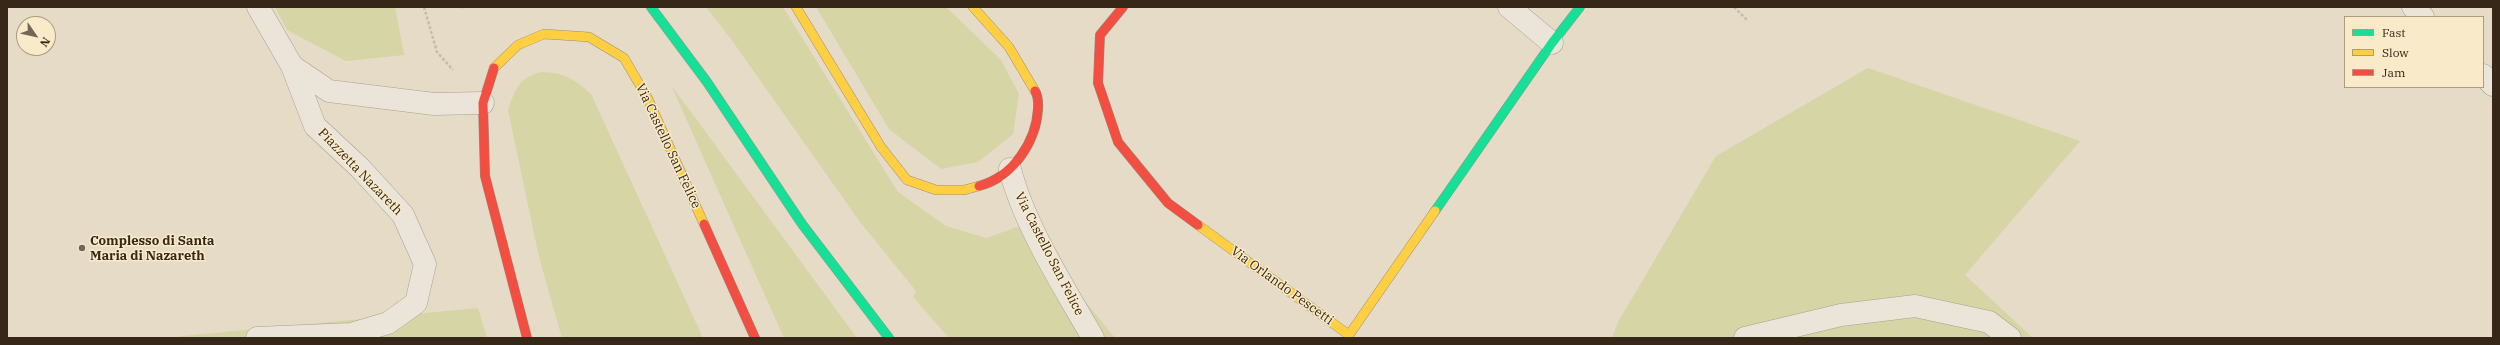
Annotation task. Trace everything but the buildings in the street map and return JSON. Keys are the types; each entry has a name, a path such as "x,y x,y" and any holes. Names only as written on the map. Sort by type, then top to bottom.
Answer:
{"street":[{"name":"Piazzetta Nazareth","path":"257,338 351,334 388,323 416,303 425,264 403,215 360,168 315,126 292,66 258,7"},
{"path":"651,7 707,82 802,224 889,338"},
{"path":"796,7 881,147 907,180 936,190 964,190 987,184 1010,168 1024,154 1037,125 1038,96 1009,47 973,7"},
{"name":"Via Orlando Pescetti","path":"1124,7 1100,35 1098,83 1118,142 1168,203 1349,335 1552,43 1580,7"},
{"path":"1509,7 1552,43"},
{"path":"2413,7 2422,16"},
{"name":"Via Castello San Felice","path":"527,338 485,176 483,103 495,66 518,45 544,34 589,37 624,58 648,98 755,338"},
{"path":"292,66 329,91 434,104 483,103"},
{"path":"2484,77 2493,85"},
{"name":"Via Castello San Felice","path":"1010,168 1015,187 1048,256 1093,338"},
{"path":"1745,338 1841,315 1915,306 1988,322 2010,338"}],"path":[{"path":"424,7 436,52 483,103"},
{"path":"1734,7 1748,22"}],"green space":[{"path":"275,7 395,7 404,55 346,61 287,30"},
{"path":"706,7 783,7 898,192 946,226 986,238 1023,225 1115,338 949,338 913,297 916,291 860,222 731,39"},
{"path":"816,7 946,7 1001,60 1019,94 1013,134 978,162 941,169 889,129"},
{"path":"1868,68 2080,141 1965,275 2033,338 1612,338 1618,322 1716,156"},
{"path":"541,72 568,77 591,94 703,338 562,338 539,257 508,110 519,85 527,78"},
{"path":"671,85 857,338 784,338"},
{"path":"478,308 487,338 172,338 182,336"}],"traffic: fast":[{"path":"651,7 707,82 802,224 889,338"},
{"path":"1435,211 1552,43 1580,7"}],"traffic: slow":[{"path":"796,7 881,147 907,180 936,190 964,190 979,186"},
{"path":"973,7 1009,47 1035,91"},
{"path":"494,68 518,45 544,34 589,37 624,58 648,99 704,224"},
{"path":"1198,225 1349,335 1435,211"}],"traffic: jam":[{"path":"1123,7 1100,35 1098,83 1118,142 1168,203 1198,225"},
{"path":"494,68 483,103 485,176 527,338"},
{"path":"979,186 1002,175 1012,166 1027,145 1033,134 1038,109 1035,91"},
{"path":"704,224 755,338"}],"place":[{"name":"Complesso di Santa Maria di Nazareth","path":"82,248"}]}
